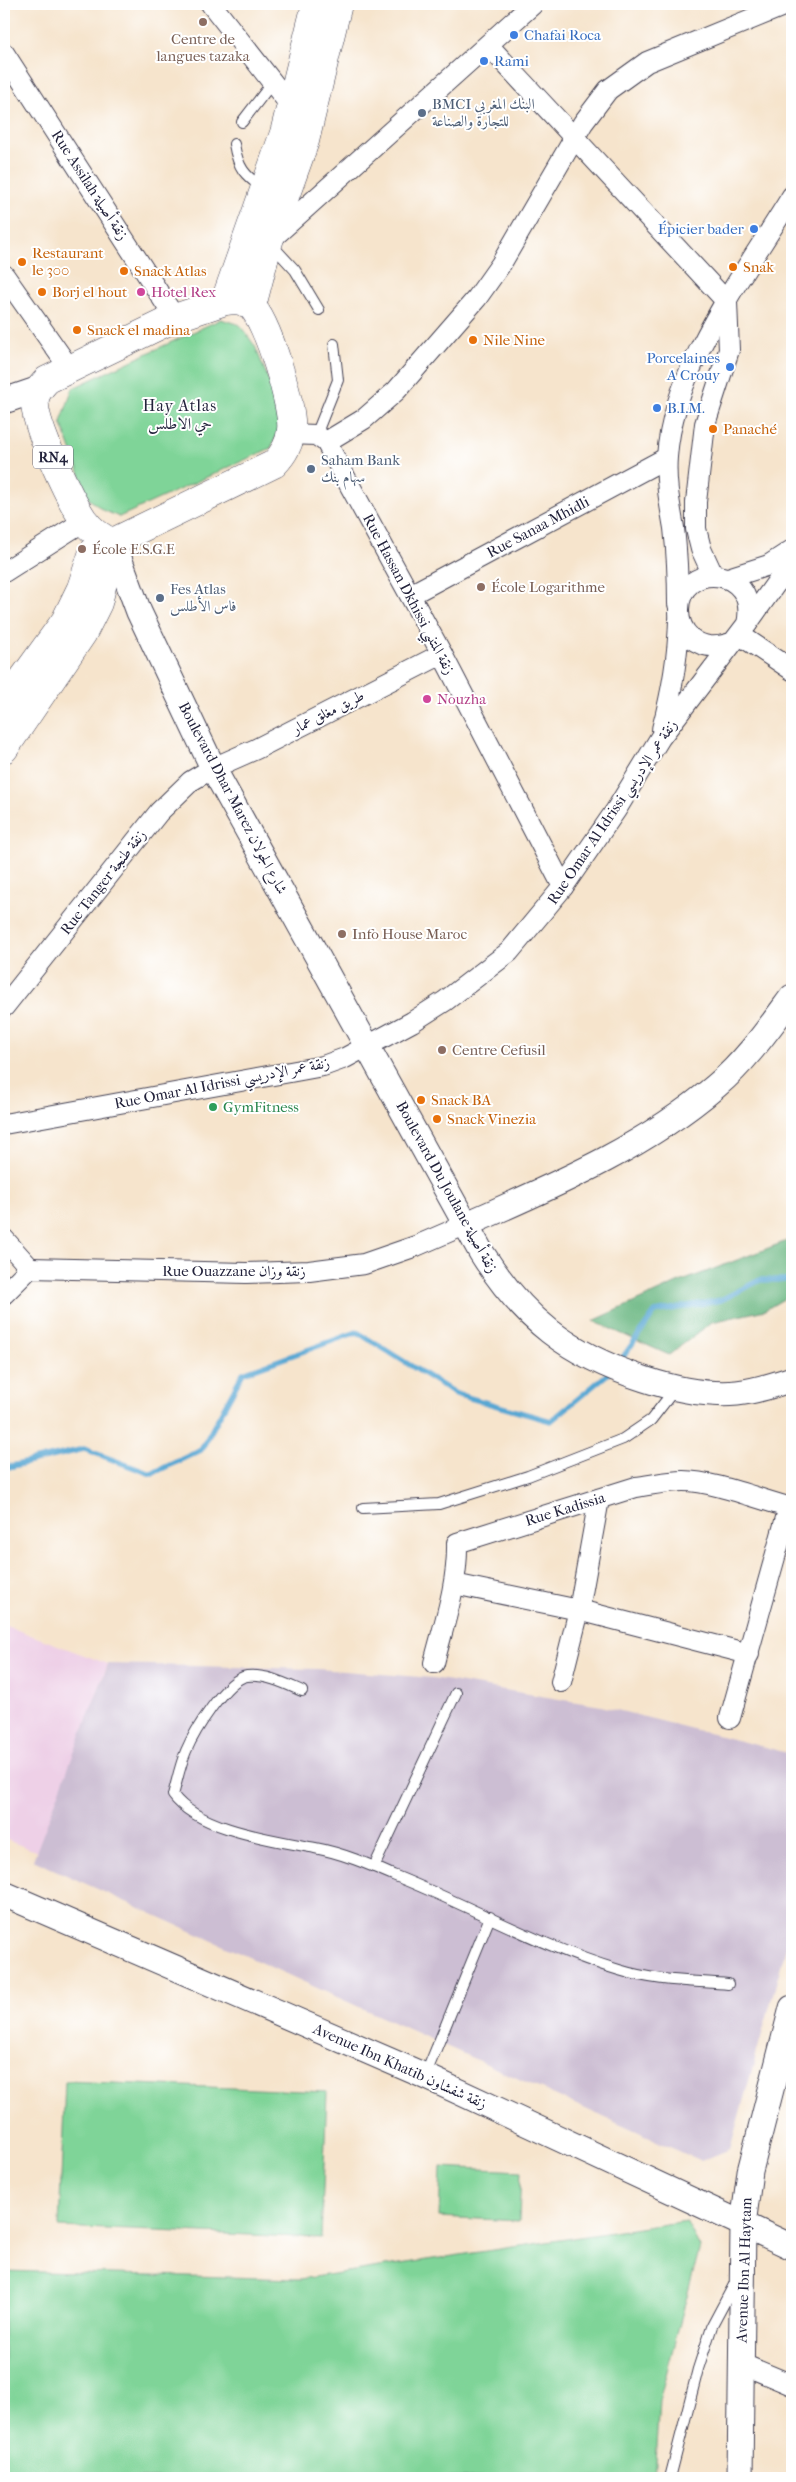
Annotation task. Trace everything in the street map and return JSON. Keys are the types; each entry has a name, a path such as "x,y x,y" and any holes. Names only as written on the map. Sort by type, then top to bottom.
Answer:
{"main road":[{"path":"225,300 291,106 316,4"},
{"path":"252,306 269,241 305,141 338,4"},
{"path":"4,705 65,621 81,588 99,533 274,464 285,449 311,437 288,393 269,342 252,306 242,301 225,300 176,318 47,380 39,389"},
{"name":"RN4","path":"39,389 35,397 36,416 46,442 99,533"},
{"path":"4,748 84,633 98,603 99,533"}],"street":[{"path":"211,4 291,106"},
{"path":"269,241 533,4"},
{"path":"311,437 364,420 396,391 477,298 501,264 594,106 608,90 647,62 788,4"},
{"path":"488,45 727,302 729,350 705,424 696,502 696,529 701,549 720,577 737,584 748,603 739,634 720,646 698,644 689,637 679,613 680,599 690,585 697,580 720,577 768,565 792,550"},
{"name":"Rue Assilah زنقة أصيلة","path":"4,53 176,318"},
{"path":"660,738 673,691 678,656 678,568 666,458 677,406 687,377 727,302 792,196"},
{"path":"4,275 70,369"},
{"path":"4,401 39,389"},
{"name":"Rue Hassan Dkhissi زنقة المتنبي","path":"311,437 410,595 563,887"},
{"name":"Rue Sanaa Mhidli","path":"410,595 666,458"},
{"path":"4,572 99,533"},
{"name":"Boulevard Dhar Marez شارع الجولان","path":"99,533 139,612 213,768 368,1046"},
{"name":"Rue Omar Al Idrissi زنقة عمر الإدريسي","path":"4,1124 299,1071 345,1058 420,1017 478,977 508,952 563,887 616,810 660,738 792,561"},
{"path":"739,634 792,670"},
{"name":"طريق مغلق عمار","path":"213,768 256,749 442,654"},
{"name":"Rue Tanger زنقة طنجة","path":"4,1007 159,812 191,781 213,768"},
{"path":"467,1224 560,1182 633,1143 684,1112 717,1086 744,1059 792,997"},
{"name":"Boulevard Du Joulane زنقة أصيلة","path":"368,1046 500,1282 521,1307 559,1340 618,1370 667,1386 712,1394 738,1393 792,1379"},
{"name":"Rue Ouazzane زنقة وزان","path":"30,1268 246,1273 308,1271 364,1264 416,1246 467,1224"},
{"path":"4,1239 30,1268 4,1294"},
{"name":"Rue Kadissia","path":"434,1662 454,1584 458,1562 457,1543 636,1487 684,1481 707,1485 791,1508"},
{"path":"561,1682 579,1610 599,1499"},
{"path":"730,1718 791,1508"},
{"path":"454,1584 579,1610 749,1654"},
{"name":"Avenue Ibn Khatib زنقة شفشاون","path":"4,1894 425,2076 792,2247"},
{"name":"Avenue Ibn Al Haytam","path":"740,2478 743,2225 750,2171 792,2008"},
{"path":"742,2364 792,2385"}],"lane":[{"path":"242,122 272,83"},
{"path":"234,144 237,161 246,177 264,189"},
{"path":"269,241 295,270 318,310"},
{"path":"311,437 338,380 334,344"},
{"path":"363,1508 439,1504 537,1473 622,1439 651,1420 667,1386"},
{"path":"302,1691 275,1680 247,1676 234,1681 221,1694 186,1751 172,1795 187,1810 226,1827 251,1836 316,1848 374,1867 580,1957 621,1971 665,1980 728,1984"},
{"path":"374,1867 456,1693"},
{"path":"425,2076 490,1917"},
{"path":"670,2478 698,2369 712,2326 742,2270"}],"shaded area":[{"path":"4,1625 108,1664 38,1852 4,1839"},
{"path":"108,1664 318,1669 433,1678 601,1706 792,1754 792,1926 730,2149 701,2161 33,1860"}],"green space":[{"path":"221,319 240,325 255,346 281,411 280,429 271,448 119,517 103,510 89,499 61,422 73,388"},
{"path":"792,1239 792,1294 765,1310 712,1322 669,1355 593,1321 677,1283"},
{"path":"65,2081 327,2092 321,2238 59,2227"},
{"path":"441,2167 521,2171 519,2221 439,2217"},
{"path":"686,2221 700,2247 659,2401 654,2478 4,2478 4,2271 300,2279"}],"waterway":[{"path":"618,1364 655,1312 721,1300 760,1280 792,1280"},
{"path":"4,1468 84,1449 151,1474 201,1450 243,1373 357,1332 456,1394 551,1421 610,1372"}],"place":[{"name":"Centre de langues tazaka","path":"203,22"},
{"name":"Chafai Roca","path":"514,35"},
{"name":"Rami","path":"484,61"},
{"name":"BMCI البنك المغربي للتجارة والصناعة","path":"422,113"},
{"name":"Épicier bader","path":"754,229"},
{"name":"Restaurant le 300","path":"22,262"},
{"name":"Snak","path":"733,267"},
{"name":"Snack Atlas","path":"124,271"},
{"name":"Borj el hout","path":"42,292"},
{"name":"Hotel Rex","path":"141,292"},
{"name":"Snack el madina","path":"77,330"},
{"name":"Nile Nine","path":"473,340"},
{"name":"Porcelaines A Crouy","path":"730,367"},
{"name":"B.I.M.","path":"657,408"},
{"name":"Panaché","path":"713,429"},
{"name":"Saham Bank سهام بنك","path":"311,469"},
{"name":"École E.S.G.E","path":"82,549"},
{"name":"École Logarithme","path":"481,587"},
{"name":"Fes Atlas فاس الأطلس","path":"160,598"},
{"name":"Nouzha","path":"427,699"},
{"name":"Info House Maroc","path":"342,934"},
{"name":"Centre Cefusil","path":"442,1050"},
{"name":"Snack BA","path":"421,1100"},
{"name":"GymFitness","path":"213,1107"},
{"name":"Snack Vinezia","path":"437,1119"}],"district":[{"name":"Hay Atlas حي الاطلس","path":"180,414"}]}
